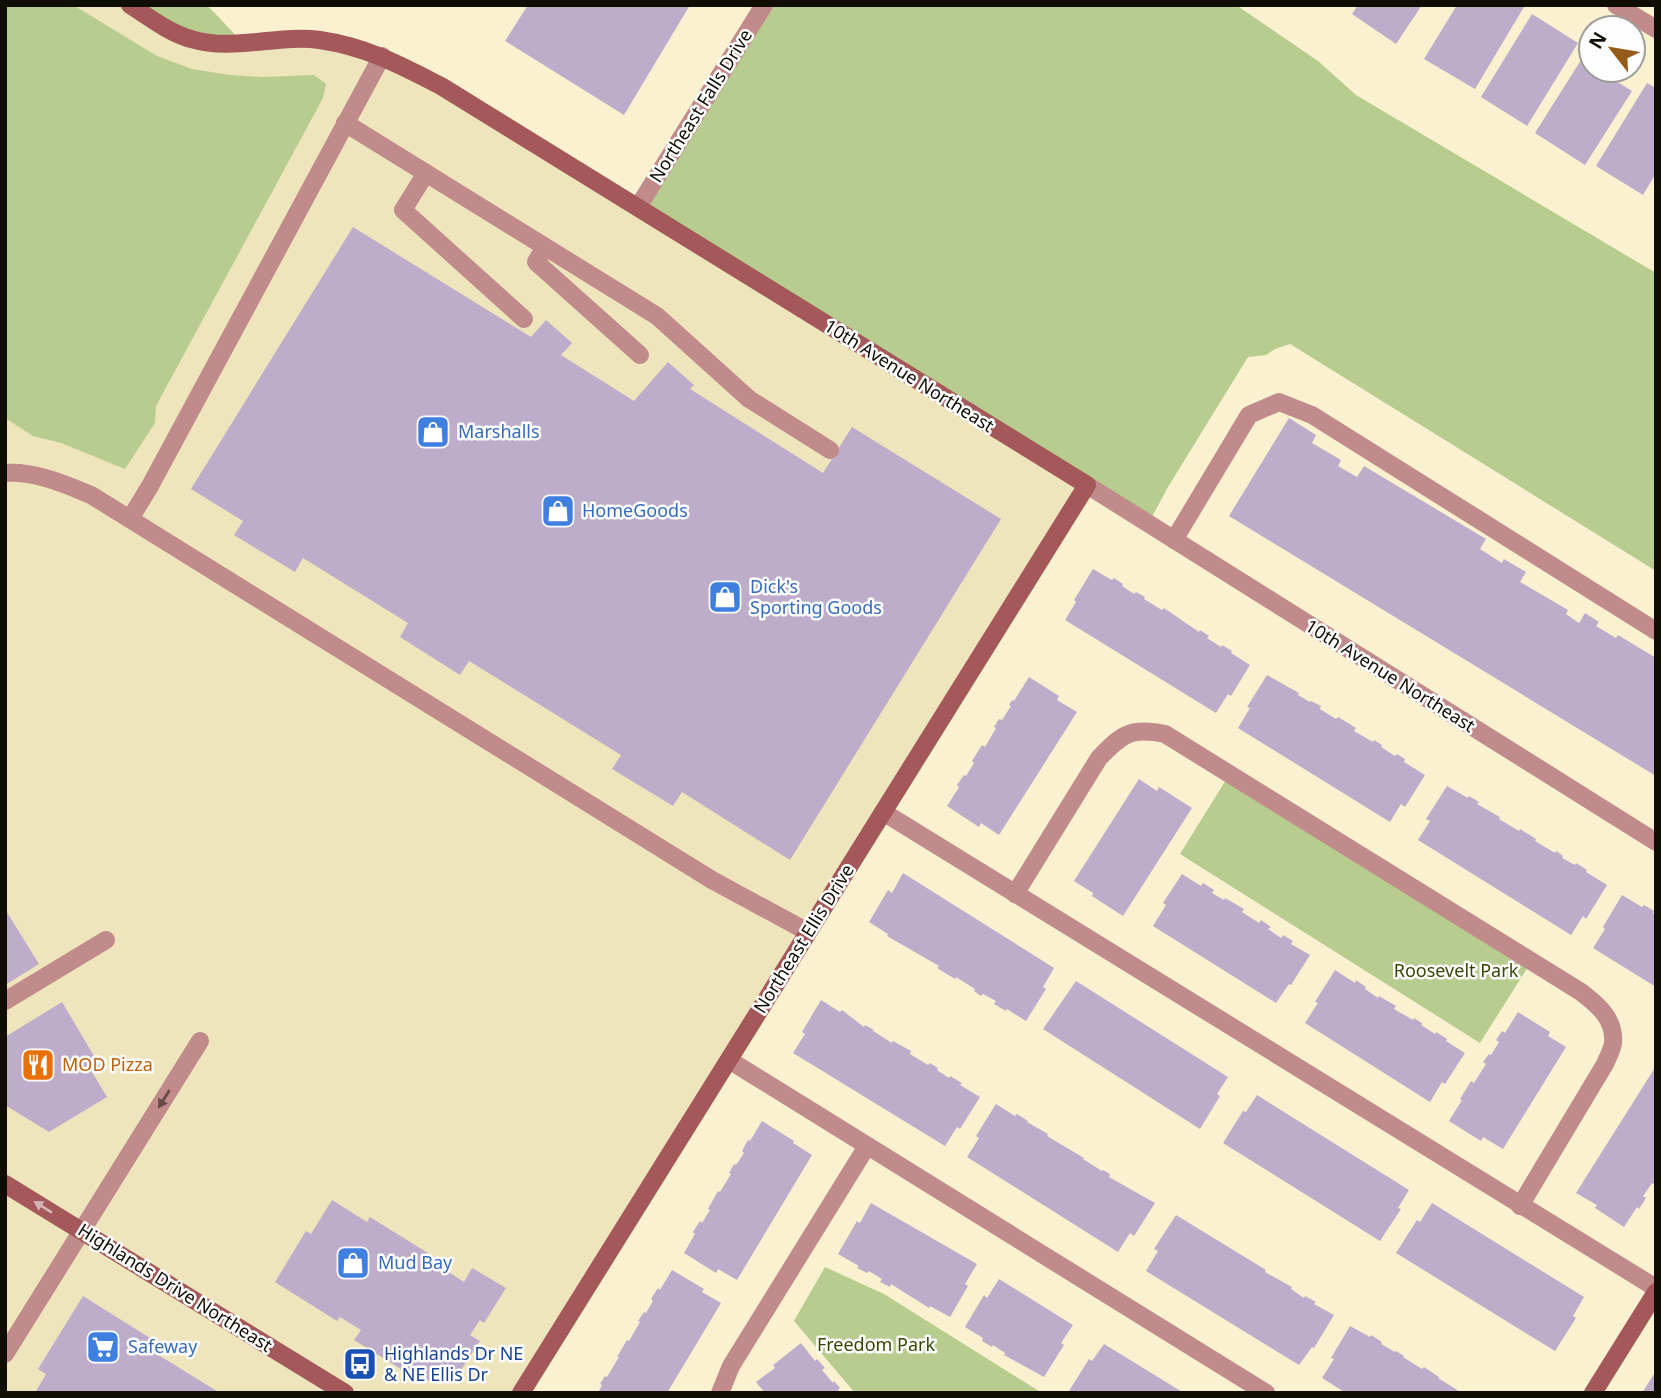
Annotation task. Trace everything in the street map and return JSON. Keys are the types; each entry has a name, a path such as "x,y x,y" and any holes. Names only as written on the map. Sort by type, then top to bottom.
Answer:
{"street":[{"name":"10th Avenue Northeast","path":"130,5 191,39 218,43 318,40 352,46 382,56 441,86 1087,485 1656,842"},
{"name":"Northeast Falls Drive","path":"638,207 764,5"},
{"path":"1616,5 1656,29"},
{"path":"130,519 382,56"},
{"path":"345,123 657,316 749,399 830,450"},
{"path":"426,173 403,210 524,319"},
{"path":"545,247 536,262 640,355"},
{"path":"1174,540 1248,415 1279,402 1312,415 1656,631"},
{"path":"5,472 40,477 90,495 712,880 808,932"},
{"name":"Northeast Ellis Drive","path":"521,1393 1087,485"},
{"path":"1015,894 1099,758 1116,741 1129,734 1145,730 1165,734 1598,1004 1612,1029 1613,1044 1605,1064 1520,1206"},
{"path":"883,811 1656,1290 1593,1393"},
{"path":"5,1001 106,940"},
{"path":"5,1354 12,1330 81,1230 200,1041"},
{"path":"729,1060 1266,1393"},
{"path":"720,1393 731,1366 867,1146"},
{"name":"Highlands Drive Northeast","path":"5,1184 345,1393"}],"shaded area":[{"path":"5,5 130,5 169,29 280,40 382,56 1087,485 521,1393 5,1393"}],"green space":[{"path":"5,5 73,5 157,56 192,69 262,77 314,75 326,84 323,98 156,406 155,423 125,469 61,443 33,436 5,418"},
{"path":"130,5 207,5 243,43 218,43"},
{"path":"764,5 1236,5 1318,61 1356,95 1656,273 1656,571 1290,344 1266,355 1248,357 1148,524 638,207"},
{"name":"Roosevelt Park","path":"1229,775 1531,962 1480,1043 1180,854"},
{"name":"Freedom Park","path":"825,1267 884,1294 1042,1393 855,1393 794,1321"}],"building":[{"path":"528,5 690,5 624,115 505,41"},
{"path":"1358,5 1422,5 1396,44 1352,14"},
{"path":"1457,5 1524,7 1475,89 1424,59"},
{"path":"1532,14 1577,42 1527,126 1481,97"},
{"path":"1577,66 1577,84 1621,84 1632,91 1585,165 1535,133"},
{"path":"1647,83 1656,88 1656,173 1643,195 1596,166"},
{"path":"353,227 531,337 546,320 572,343 561,355 634,401 668,362 694,385 690,389 823,473 852,427 1001,519 790,860 682,792 673,806 612,769 621,755 469,661 460,675 400,637 408,623 303,558 295,572 234,535 243,521 191,489"},
{"path":"1289,418 1316,435 1312,443 1341,460 1338,466 1357,477 1364,466 1486,539 1480,549 1502,563 1504,559 1526,572 1520,582 1568,610 1566,614 1579,623 1585,613 1599,622 1596,626 1616,638 1618,635 1656,658 1656,776 1229,516"},
{"path":"1093,569 1112,580 1114,578 1134,594 1136,592 1199,632 1200,630 1209,636 1207,638 1232,651 1231,653 1250,665 1231,696 1228,694 1216,713 1065,620"},
{"path":"1267,675 1321,706 1320,709 1336,719 1338,717 1356,728 1354,731 1373,742 1374,740 1395,756 1397,754 1405,759 1404,762 1425,775 1405,807 1401,804 1390,822 1238,728 1250,708 1247,707"},
{"path":"1029,677 1059,696 1057,700 1077,712 999,835 981,823 979,827 947,806 982,745 985,747 999,719 1002,720 1012,700 1014,701"},
{"path":"1139,779 1157,791 1159,787 1192,808 1123,916 1074,881"},
{"path":"1447,786 1479,802 1477,804 1500,817 1499,819 1519,831 1520,829 1555,853 1556,851 1562,858 1575,865 1576,863 1607,885 1586,919 1583,916 1571,935 1418,840 1430,821 1426,819"},
{"path":"903,873 1054,968 1043,987 1046,989 1026,1021 994,1004 996,1001 983,994 981,996 975,989 937,968 939,966 887,936 888,934 869,922 888,890 892,893"},
{"path":"1182,874 1201,886 1203,883 1214,890 1212,893 1244,909 1242,912 1259,923 1261,920 1271,927 1268,929 1281,938 1283,935 1293,941 1291,944 1310,955 1276,1003 1153,926 1166,905 1163,903"},
{"path":"1622,895 1642,907 1644,905 1656,915 1656,987 1593,948"},
{"path":"5,909 39,964 5,985"},
{"path":"1335,970 1355,983 1356,980 1378,998 1379,996 1396,1006 1394,1009 1413,1020 1414,1018 1465,1053 1430,1102 1305,1023"},
{"path":"1076,981 1228,1077 1200,1129 1043,1029"},
{"path":"821,1000 840,1012 842,1010 892,1043 893,1041 911,1051 910,1054 928,1065 930,1063 980,1097 960,1129 957,1127 945,1146 793,1053"},
{"path":"62,1002 100,1066 92,1072 107,1097 49,1132 5,1105 5,1037"},
{"path":"1518,1012 1550,1032 1548,1036 1566,1047 1503,1149 1483,1137 1481,1141 1449,1121 1471,1081 1474,1083 1486,1064 1483,1062 1499,1042 1496,1040 1502,1031 1505,1033"},
{"path":"1656,1066 1656,1182 1652,1183 1643,1196 1646,1198 1639,1209 1637,1207 1624,1227 1595,1208 1597,1205 1576,1193"},
{"path":"1257,1095 1409,1190 1398,1208 1401,1209 1380,1241 1223,1143 1243,1111 1246,1112"},
{"path":"996,1104 1015,1116 1017,1114 1048,1134 1047,1136 1110,1174 1109,1177 1155,1203 1134,1236 1130,1233 1118,1252 967,1157 979,1138 976,1136"},
{"path":"762,1121 812,1155 737,1280 718,1269 716,1273 684,1253 695,1234 693,1232 700,1221 702,1223 718,1191 720,1192 731,1174 729,1173 734,1164 736,1165 744,1153 742,1151 748,1140 750,1141"},
{"path":"332,1200 367,1222 370,1217 447,1265 444,1269 464,1282 472,1268 506,1288 484,1323 480,1320 470,1335 480,1341 459,1373 422,1382 354,1340 361,1330 340,1317 337,1321 275,1282 306,1231 311,1234"},
{"path":"871,1203 977,1264 950,1317 930,1306 929,1308 891,1284 890,1287 880,1282 882,1279 857,1268 859,1266 838,1254"},
{"path":"1432,1203 1584,1297 1573,1316 1576,1318 1555,1351 1396,1253 1417,1220 1420,1222"},
{"path":"1176,1215 1334,1315 1314,1348 1312,1347 1299,1365 1146,1271 1158,1251 1154,1249"},
{"path":"672,1270 704,1289 702,1292 721,1303 667,1393 598,1393 602,1385 600,1384 605,1376 607,1377 640,1322 638,1321 653,1301 651,1299"},
{"path":"999,1279 1073,1325 1044,1377 1004,1355 1005,1353 982,1341 983,1338 965,1327 984,1295 987,1298"},
{"name":"Safeway","path":"83,1296 158,1343 152,1351 220,1393 35,1393 46,1374 38,1369"},
{"path":"1350,1326 1370,1337 1371,1335 1382,1342 1381,1344 1422,1369 1424,1367 1462,1393 1346,1393 1322,1378"},
{"path":"801,1343 815,1361 817,1359 825,1368 822,1370 840,1388 838,1390 841,1393 765,1393 756,1382"},
{"path":"1104,1344 1184,1393 1071,1393 1069,1391 1089,1359 1092,1361"},
{"path":"1656,1371 1656,1393 1642,1393"}],"place":[{"name":"Marshalls","path":"433,432"},
{"name":"HomeGoods","path":"558,511"},
{"name":"Dick's Sporting Goods","path":"725,597"},
{"name":"MOD Pizza","path":"38,1065"},
{"name":"Mud Bay","path":"353,1263"},
{"name":"Safeway","path":"103,1347"},
{"name":"Highlands Dr NE & NE Ellis Dr","path":"360,1364"}]}
